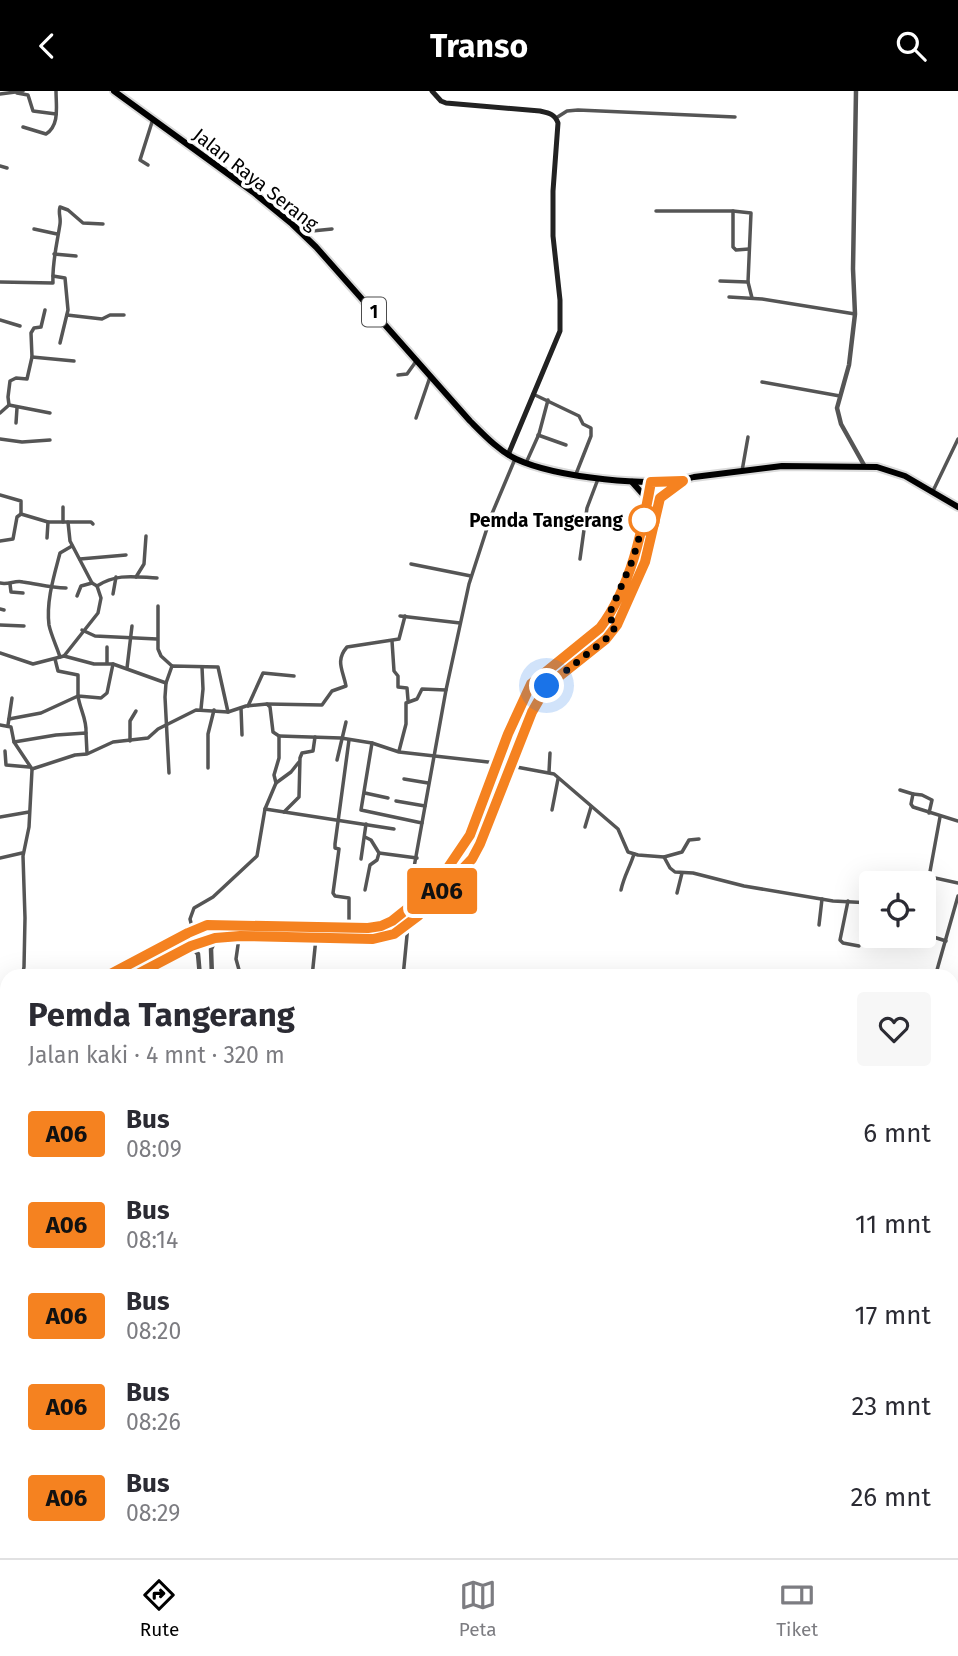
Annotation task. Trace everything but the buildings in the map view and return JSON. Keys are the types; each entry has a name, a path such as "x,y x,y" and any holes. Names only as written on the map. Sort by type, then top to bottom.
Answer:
{"highway":[{"name":"Jalan Raya Serang","path":"114,91 253,193 306,237 484,435 512,457 526,463 576,474 632,482 683,481 742,471 817,465 864,465 887,468 958,507"},
{"path":"660,498 683,481"},
{"path":"632,482 648,500"}],"main road":[{"path":"432,91 446,103 540,111 556,118 559,133 553,191 560,331 533,394 512,457"},
{"path":"120,969 193,931 214,924 381,926 412,905 447,869 465,843 531,684 600,628 608,617 633,559 651,482"},
{"path":"147,969 191,946 215,938 383,938 394,934 418,916 472,859 541,692 606,639 617,625 645,562 663,482"},
{"path":"608,617 617,625"}],"street":[{"path":"17,93 23,91"},
{"path":"23,127 46,134 53,129 57,91"},
{"path":"856,91 853,269 855,314 849,365 837,408 841,424 864,465"},
{"path":"0,94 28,95 33,111 56,114"},
{"path":"556,118 567,111 578,110 735,117"},
{"path":"148,165 140,160 153,119"},
{"path":"0,166 7,168"},
{"path":"0,282 51,284 60,223 58,211 62,206 83,223 103,224"},
{"path":"656,211 733,211 748,212 752,215 748,282 752,298"},
{"path":"733,211 733,247 736,250 749,249"},
{"path":"34,229 57,234"},
{"path":"306,237 312,230 332,229"},
{"path":"54,254 76,256"},
{"path":"52,276 65,278 67,315 60,343"},
{"path":"720,281 748,282"},
{"path":"729,297 855,314"},
{"path":"9,405 10,381 16,378 27,379 32,357 31,333 34,328 41,327 45,310"},
{"path":"67,315 102,319 110,315 124,315"},
{"path":"0,320 20,325"},
{"path":"32,357 74,361"},
{"path":"398,375 407,374 416,360"},
{"path":"416,418 431,376"},
{"path":"762,382 840,396"},
{"path":"533,394 579,416 583,424 592,431 576,474"},
{"path":"526,463 548,400"},
{"path":"9,405 50,413"},
{"path":"0,413 9,405"},
{"path":"16,423 17,407"},
{"path":"538,435 566,445"},
{"path":"742,471 748,437"},
{"path":"0,439 22,442 50,440"},
{"path":"933,491 958,439"},
{"path":"412,905 409,895 428,783 460,624 471,576 512,457"},
{"path":"580,559 587,508 599,477"},
{"path":"0,495 21,501 21,514 18,516 13,539 0,541"},
{"path":"60,657 95,617 101,598 97,586 92,583 72,546 63,507"},
{"path":"21,514 48,522 93,524"},
{"path":"47,538 48,522"},
{"path":"136,577 144,564 146,536"},
{"path":"72,546 60,553 48,610 50,628 60,657 58,671 78,674 78,696 81,712 86,718 87,754"},
{"path":"80,559 126,555"},
{"path":"411,564 471,576"},
{"path":"113,594 116,577"},
{"path":"97,586 116,577 157,578"},
{"path":"0,583 10,585 21,581 52,588 66,588"},
{"path":"77,596 80,586 92,583"},
{"path":"10,585 11,591 23,593"},
{"path":"158,605 157,639 161,656 172,666 219,668 218,675 228,712"},
{"path":"5,751 6,765 31,768 87,754 113,742 148,738 192,711 201,709 228,712 267,704 322,705 332,691 345,687 339,663 346,647 392,641 401,637 403,616 460,624"},
{"path":"0,625 24,626"},
{"path":"127,668 132,626"},
{"path":"82,630 95,636 157,639"},
{"path":"392,641 398,687 407,688 408,701 399,752"},
{"path":"107,647 107,663"},
{"path":"0,653 33,664 60,657 94,664 113,664 166,683"},
{"path":"9,719 41,713 78,696 101,698 107,693 113,664"},
{"path":"169,773 165,739 166,683 172,666"},
{"path":"201,709 202,667"},
{"path":"248,706 263,673 294,676"},
{"path":"408,701 417,699 422,689 446,691"},
{"path":"8,725 12,698"},
{"path":"267,704 271,711 273,732 279,736 341,739 372,743 399,752 497,763"},
{"path":"241,708 242,735"},
{"path":"208,768 208,734 214,710"},
{"path":"130,741 130,721 136,711"},
{"path":"337,760 346,722"},
{"path":"0,725 8,725 12,729 14,742 31,768 29,827 23,853 24,969"},
{"path":"14,742 86,733"},
{"path":"276,783 274,775 279,758 279,736"},
{"path":"193,931 190,919 194,908 213,897 257,856 265,809 276,783 291,772 302,753 313,751 315,737"},
{"path":"348,740 334,847 339,849 332,893 349,898 349,927"},
{"path":"372,743 361,810 422,824"},
{"path":"549,772 551,753"},
{"path":"284,812 300,793 299,762"},
{"path":"511,766 549,772 621,832 625,848 634,854 664,857 682,852 689,841 699,839"},
{"path":"404,779 428,783"},
{"path":"552,810 558,779"},
{"path":"900,790 932,800 929,813"},
{"path":"365,793 388,798"},
{"path":"913,794 911,806 958,821"},
{"path":"396,801 425,806"},
{"path":"585,827 591,807"},
{"path":"265,809 394,829"},
{"path":"0,817 29,812"},
{"path":"930,871 940,817"},
{"path":"361,859 366,824"},
{"path":"365,837 371,840 379,853 377,860 370,865 365,890"},
{"path":"0,858 23,853"},
{"path":"379,853 417,858"},
{"path":"621,890 634,854"},
{"path":"664,857 672,870 682,873 693,873 744,886 859,902"},
{"path":"677,894 682,873"},
{"path":"936,878 958,883"},
{"path":"938,969 958,896"},
{"path":"819,925 822,898"},
{"path":"848,901 840,940 859,946"},
{"path":"404,969 408,925"},
{"path":"239,969 236,959 240,936"},
{"path":"212,969 211,949 215,938"},
{"path":"313,969 316,938"},
{"path":"936,938 947,941"},
{"path":"191,946 198,954 199,969"}],"bus line":[{"name":"A06","path":"120,969 207,925 368,928 392,921 412,905 447,869 470,835 508,734 531,684 600,628 608,617 633,559 651,482 683,481 660,498 645,562 617,625 606,639 541,692 472,859 418,916 394,934 383,938 215,938 191,946 147,969"}],"place":[{"name":"Pemda Tangerang","path":"644,520"}],"route":[{"path":"547,686 606,639 617,625 608,617 633,559 644,520"}]}
